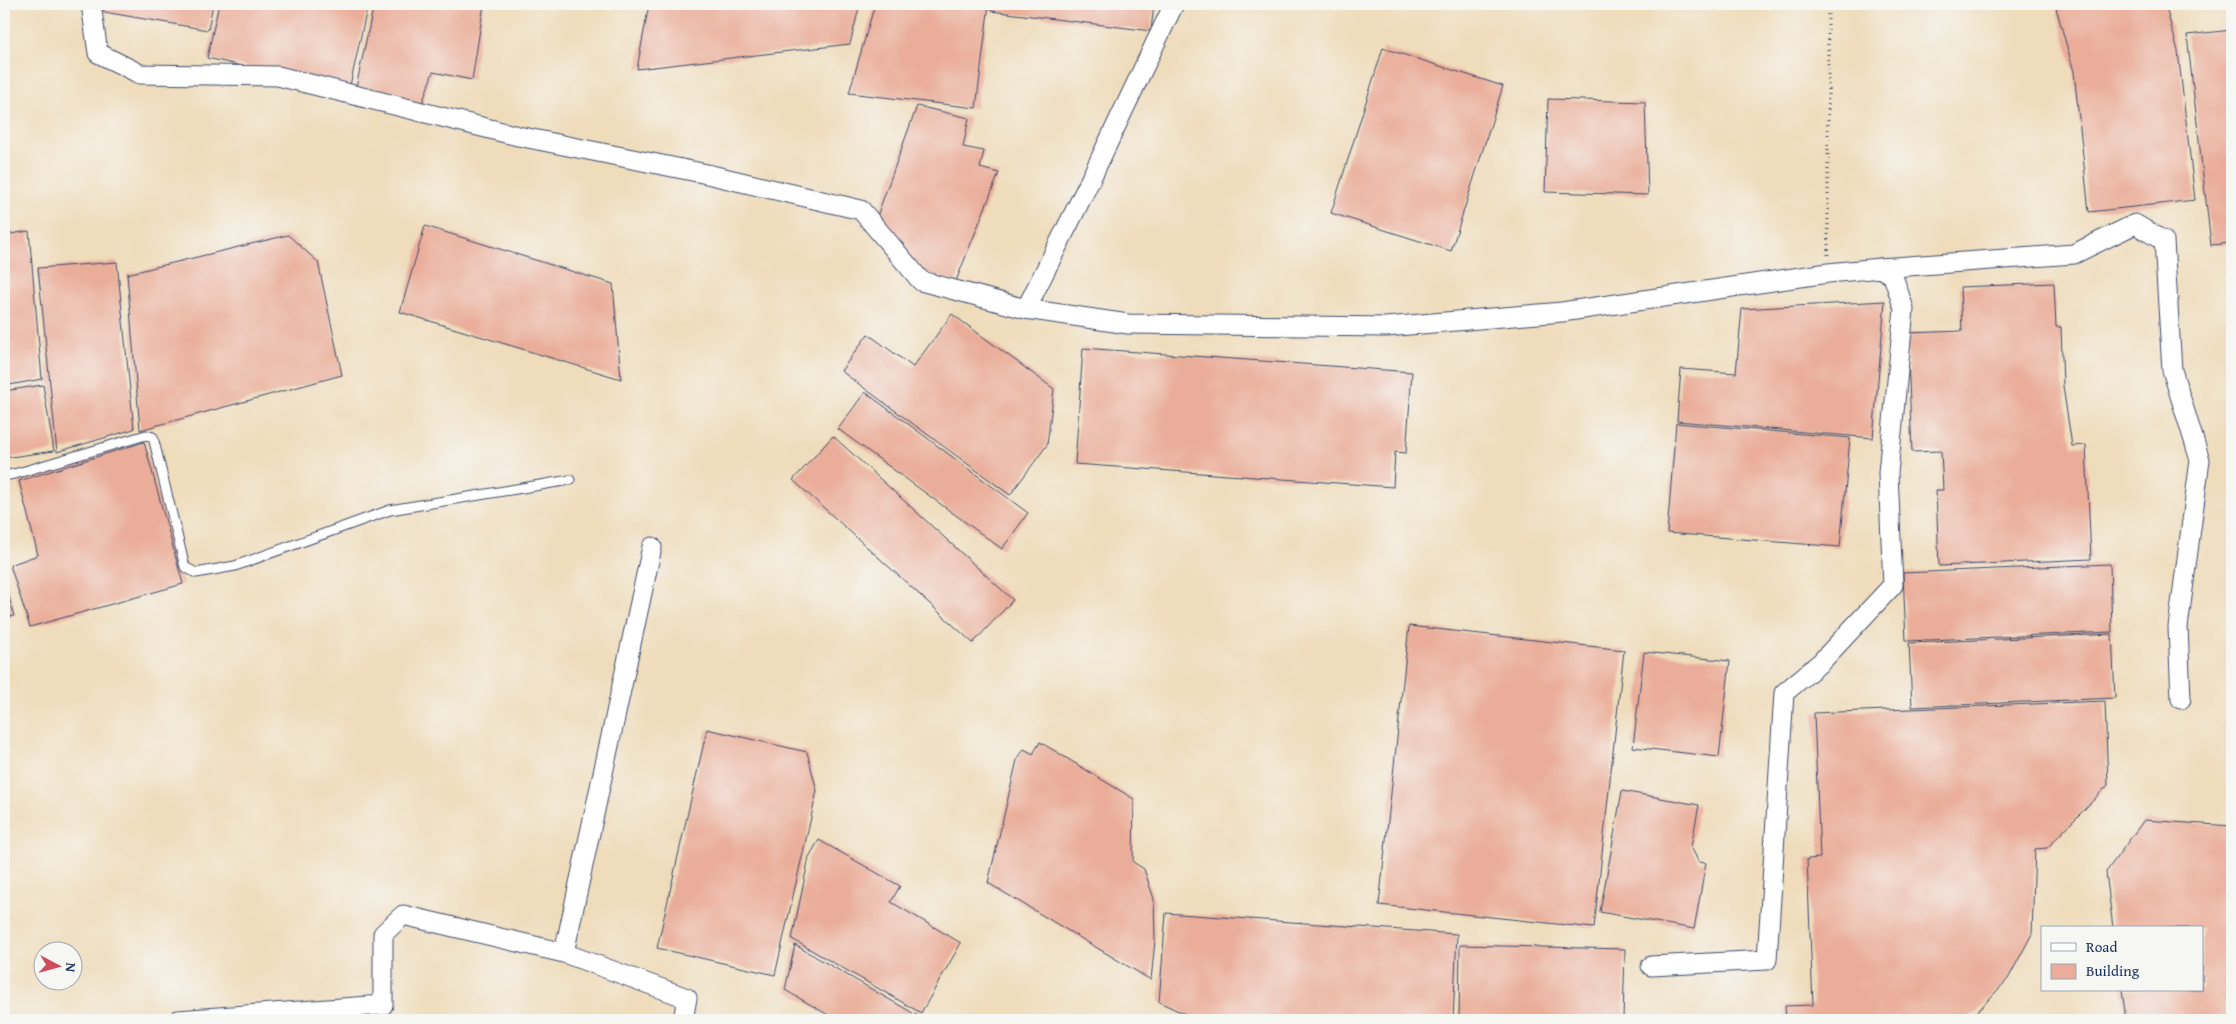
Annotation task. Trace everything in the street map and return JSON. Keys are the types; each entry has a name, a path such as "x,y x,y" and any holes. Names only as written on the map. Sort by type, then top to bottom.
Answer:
{"street":[{"path":"91,4 98,53 140,74 278,76 518,136 707,174 861,210 920,281 1026,309 1128,324 1386,328 1562,312 1828,273 2074,254 2135,224 2164,242 2172,370 2200,460 2178,627 2181,698"},
{"path":"1026,309 1084,193 1174,4"},
{"path":"1651,966 1767,960 1784,694 1821,662 1893,585 1888,473 1904,309 1893,276 1880,268"},
{"path":"564,953 652,546"},
{"path":"178,1020 383,1004 383,934 403,915 564,953 687,998 683,1020"}],"lane":[{"path":"4,476 146,435 153,437 185,567 196,573 235,566 390,510 570,480"}],"path":[{"path":"1828,4 1828,273"}],"building":[{"path":"103,4 213,4 208,30 104,12"},
{"path":"219,4 368,4 349,90 207,58"},
{"path":"374,4 484,4 472,80 433,72 421,107 355,92"},
{"path":"649,4 860,4 850,44 637,69"},
{"path":"875,4 989,4 976,108 849,93"},
{"path":"992,4 1154,4 1151,31 991,11"},
{"path":"2055,4 2165,4 2178,51 2195,200 2089,212 2074,72"},
{"path":"2232,30 2232,243 2211,245 2187,35"},
{"path":"1383,48 1503,86 1451,251 1331,213"},
{"path":"1548,99 1645,102 1648,195 1545,192"},
{"path":"917,106 969,118 963,147 984,151 980,168 999,173 956,281 918,272 877,216"},
{"path":"425,226 613,284 621,379 400,312"},
{"path":"29,231 42,379 4,386 4,235"},
{"path":"288,235 318,262 342,375 140,430 127,274"},
{"path":"117,262 134,429 57,452 38,268"},
{"path":"2054,283 2056,327 2061,327 2063,386 2072,446 2086,445 2091,559 1939,566 1936,490 1943,490 1941,451 1912,452 1907,333 1962,331 1960,287"},
{"path":"1885,301 1873,438 1677,421 1681,369 1736,373 1742,309"},
{"path":"952,314 1054,389 1047,445 1010,495 841,371 868,334 913,367"},
{"path":"1083,348 1412,372 1406,453 1395,452 1393,487 1075,464"},
{"path":"43,385 54,451 4,458 4,391"},
{"path":"865,392 1028,513 1002,549 838,429"},
{"path":"1676,423 1850,438 1840,547 1667,533"},
{"path":"833,436 1013,600 973,643 793,480"},
{"path":"144,442 183,584 30,627 10,565 38,555 19,481"},
{"path":"2110,564 2112,632 1906,641 1903,573"},
{"path":"4,577 14,616 4,617"},
{"path":"1409,626 1624,650 1594,928 1379,905"},
{"path":"2112,634 2115,698 1912,707 1909,643"},
{"path":"1644,652 1730,661 1719,757 1633,747"},
{"path":"2105,701 2108,785 2047,848 2035,849 2032,934 2008,979 1976,1013 1962,1020 1786,1020 1785,1006 1813,1005 1807,859 1820,858 1814,713"},
{"path":"707,729 807,752 817,791 775,975 657,948"},
{"path":"1040,742 1134,799 1133,862 1144,869 1154,899 1155,941 1151,980 988,883 1017,760 1024,749 1033,754"},
{"path":"1622,791 1699,805 1691,847 1699,862 1706,863 1694,929 1600,912"},
{"path":"2144,820 2232,826 2232,1020 2126,1020 2122,992 2204,992 2204,926 2113,926 2106,872"},
{"path":"819,840 900,886 891,902 961,943 921,1013 792,939 809,857"},
{"path":"1166,913 1457,934 1453,1020 1198,1020 1159,1002"},
{"path":"795,945 925,1020 837,1020 785,990"},
{"path":"1460,945 1625,949 1623,1020 1459,1020"}]}
